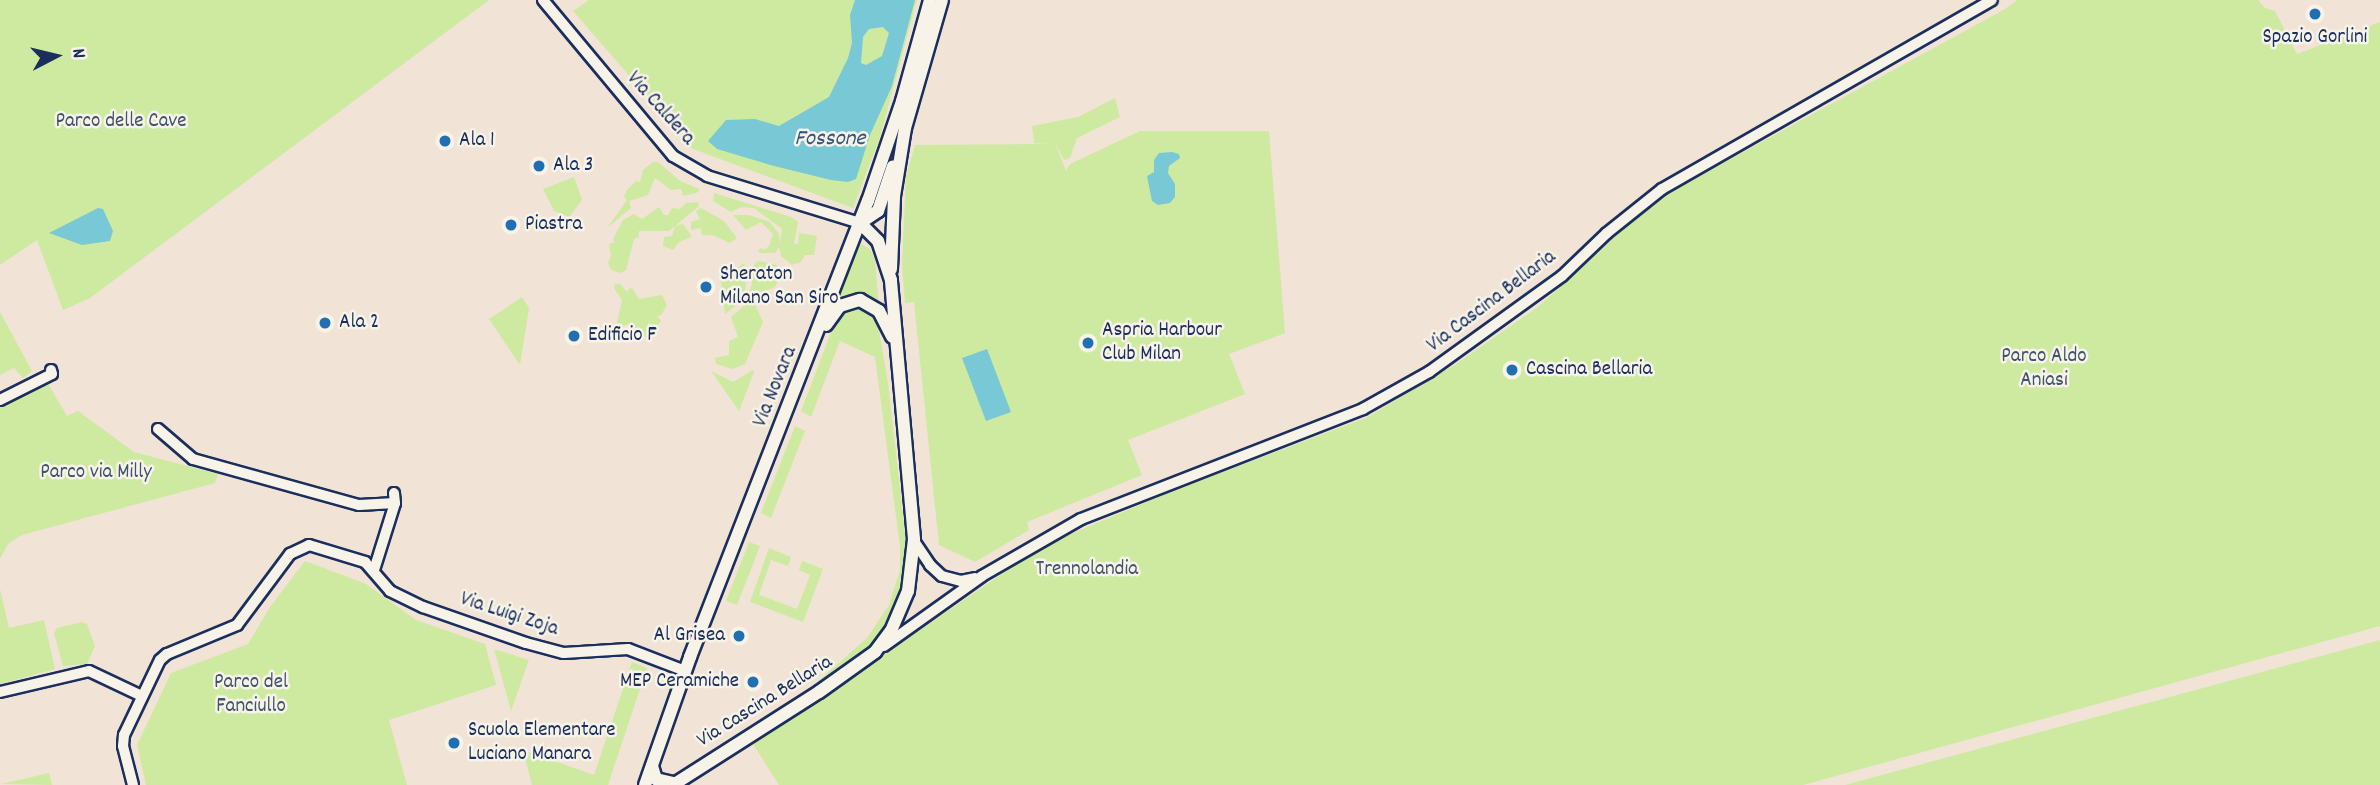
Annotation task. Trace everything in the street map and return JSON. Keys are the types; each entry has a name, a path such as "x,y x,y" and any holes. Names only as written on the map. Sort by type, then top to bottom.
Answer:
{"main road":[{"name":"Via Novara","path":"645,785 685,671 860,223 902,101 930,0"},
{"path":"891,280 878,241 860,223 878,211 942,0"},
{"path":"891,280 894,196 905,128"},
{"name":"Via Cascina Bellaria","path":"674,784 819,692 875,652 891,631 908,591 914,539 891,280"},
{"path":"808,361 831,317 841,306 856,299 870,302 879,311 897,347"},
{"path":"652,766 656,779 674,784"}],"street":[{"name":"Via Caldera","path":"543,0 673,156 706,176 860,223"},
{"name":"Via Cascina Bellaria","path":"875,652 982,576 1081,519 1363,409 1429,372 1562,276 1634,209 1662,189 1992,0"},
{"path":"0,400 52,374 51,370"},
{"path":"158,429 193,460 359,505 394,498 374,570"},
{"name":"Via Cascina Bellaria","path":"914,539 930,565 942,576 961,580 982,576"},
{"name":"Via Luigi Zoja","path":"133,785 123,746 124,735 160,660 167,654 237,625 298,548 320,545 365,562 383,584 400,597 526,643 564,653 628,649 685,671"},
{"path":"0,692 62,675 89,671 142,696"}],"green space":[{"name":"Parco delle Cave","path":"0,0 489,0 90,298 63,310 37,240 0,265"},
{"path":"589,0 917,0 880,137 853,208 693,149 573,11"},
{"name":"Parco Aldo Aniasi","path":"2017,0 2258,0 2265,8 2275,11 2297,54 2380,22 2380,626 1803,785 779,785 753,744 1015,565 1059,539 1168,493 1368,417 1456,364 1538,307 1628,225 1672,191"},
{"name":"Aspria Harbour Club Milan","path":"1115,98 1120,117 1077,138 1070,158 1064,160 1055,143 1066,171 1070,164 1140,131 1269,131 1285,333 1229,354 1245,394 1128,440 1142,475 1027,522 1029,530 975,562 939,545 914,302 905,303 902,264 906,177 915,145 1049,144 1034,143 1032,126 1078,117"},
{"path":"653,162 658,162 680,181 699,189 699,192 683,196 681,189 671,190 655,178 648,195 629,201 631,208 607,228 627,200 624,197 627,190 636,181 640,182 643,170"},
{"path":"574,177 582,200 569,217 554,211 543,189"},
{"path":"714,193 791,217 798,222 794,244 798,244 799,233 817,236 814,255 805,255 801,262 792,265 781,256 779,247 775,253 760,253 758,251 761,248 764,250 769,246 773,234 761,222 746,230 733,215 749,215 770,222 779,234 780,244 782,229 754,208 742,207 731,212 713,201"},
{"path":"698,202 699,206 669,231 639,231 639,237 634,239 626,270 621,273 611,270 608,263 611,256 609,244 615,242 613,239 623,220 634,214 642,219 659,207 664,215 668,215 672,208 680,209 686,203"},
{"path":"701,208 724,221 737,238 730,243 712,235 702,235 701,228 691,230 691,222 700,219 696,211"},
{"path":"683,224 692,237 679,242 673,250 663,246 664,237 672,236 675,226"},
{"path":"861,244 870,249 875,260 879,309 874,304 834,304 854,251"},
{"path":"758,261 777,265 779,279 775,287 760,293 755,305 763,322 745,364 733,369 716,364 715,358 729,355 729,341 738,337 731,317 745,305 752,284 751,268"},
{"path":"744,263 747,276 745,291 738,304 725,314 721,281"},
{"path":"615,284 620,284 627,292 630,288 633,289 639,299 662,295 667,305 661,315 657,316 661,321 648,338 637,333 630,324 616,327 622,300 614,288"},
{"path":"522,297 529,308 520,365 489,319"},
{"path":"858,305 876,316 878,324 888,383 907,551 906,565 898,600 881,635 815,684 867,638 889,605 900,570 900,547 875,357 840,341 811,417 801,411 836,319 843,310"},
{"path":"0,312 32,371 23,378 14,368 0,375"},
{"path":"753,370 739,411 711,371 733,382"},
{"name":"Parco via Milly","path":"47,382 67,416 78,411 134,452 218,474 215,483 22,535 8,544 0,559 0,405"},
{"path":"795,426 805,431 771,518 761,513"},
{"path":"749,542 760,546 737,605 726,601"},
{"path":"769,548 791,557 788,566 771,560 759,595 797,609 810,575 799,570 802,561 823,569 803,622 750,602"},
{"name":"Parco del Fanciullo","path":"305,561 366,584 416,620 485,644 496,685 389,720 407,785 146,785 137,745 171,673 248,644 270,607"},
{"path":"0,589 9,628 44,620 55,669 0,684"},
{"path":"82,622 87,624 95,646 87,664 63,666 54,633 57,628"},
{"path":"2380,640 2380,785 1845,785"},
{"path":"494,649 529,660 511,711"},
{"path":"632,662 647,668 608,785 532,785 523,750 594,775"},
{"path":"49,773 52,785 1,784"}],"water":[{"name":"Fossone","path":"855,0 915,0 892,86 870,135 856,179 848,182 831,180 774,166 717,149 708,141 726,120 755,119 779,126 829,97 848,58 852,43 850,15","holes":["883,27 889,33 882,56 866,65 861,63 863,37 869,29"]},
{"path":"1159,153 1179,154 1180,158 1169,166 1168,173 1175,184 1175,197 1170,203 1158,205 1152,201 1147,176 1154,172 1154,160"},
{"path":"98,208 103,209 113,231 110,241 82,245 49,233"},
{"path":"987,349 1011,412 986,421 962,358"}],"place":[{"name":"Spazio Gorlini","path":"2315,14"},
{"name":"Ala 1","path":"445,141"},
{"name":"Ala 3","path":"539,166"},
{"name":"Piastra","path":"511,225"},
{"name":"Sheraton Milano San Siro","path":"706,287"},
{"name":"Ala 2","path":"325,323"},
{"name":"Edificio F","path":"574,336"},
{"name":"Aspria Harbour Club Milan","path":"1088,343"},
{"name":"Cascina Bellaria","path":"1512,370"},
{"name":"Al Grisea","path":"739,636"},
{"name":"MEP Ceramiche","path":"753,682"},
{"name":"Scuola Elementare Luciano Manara","path":"454,743"}],"park label":[{"name":"Trennolandia","path":"1087,570"}]}
